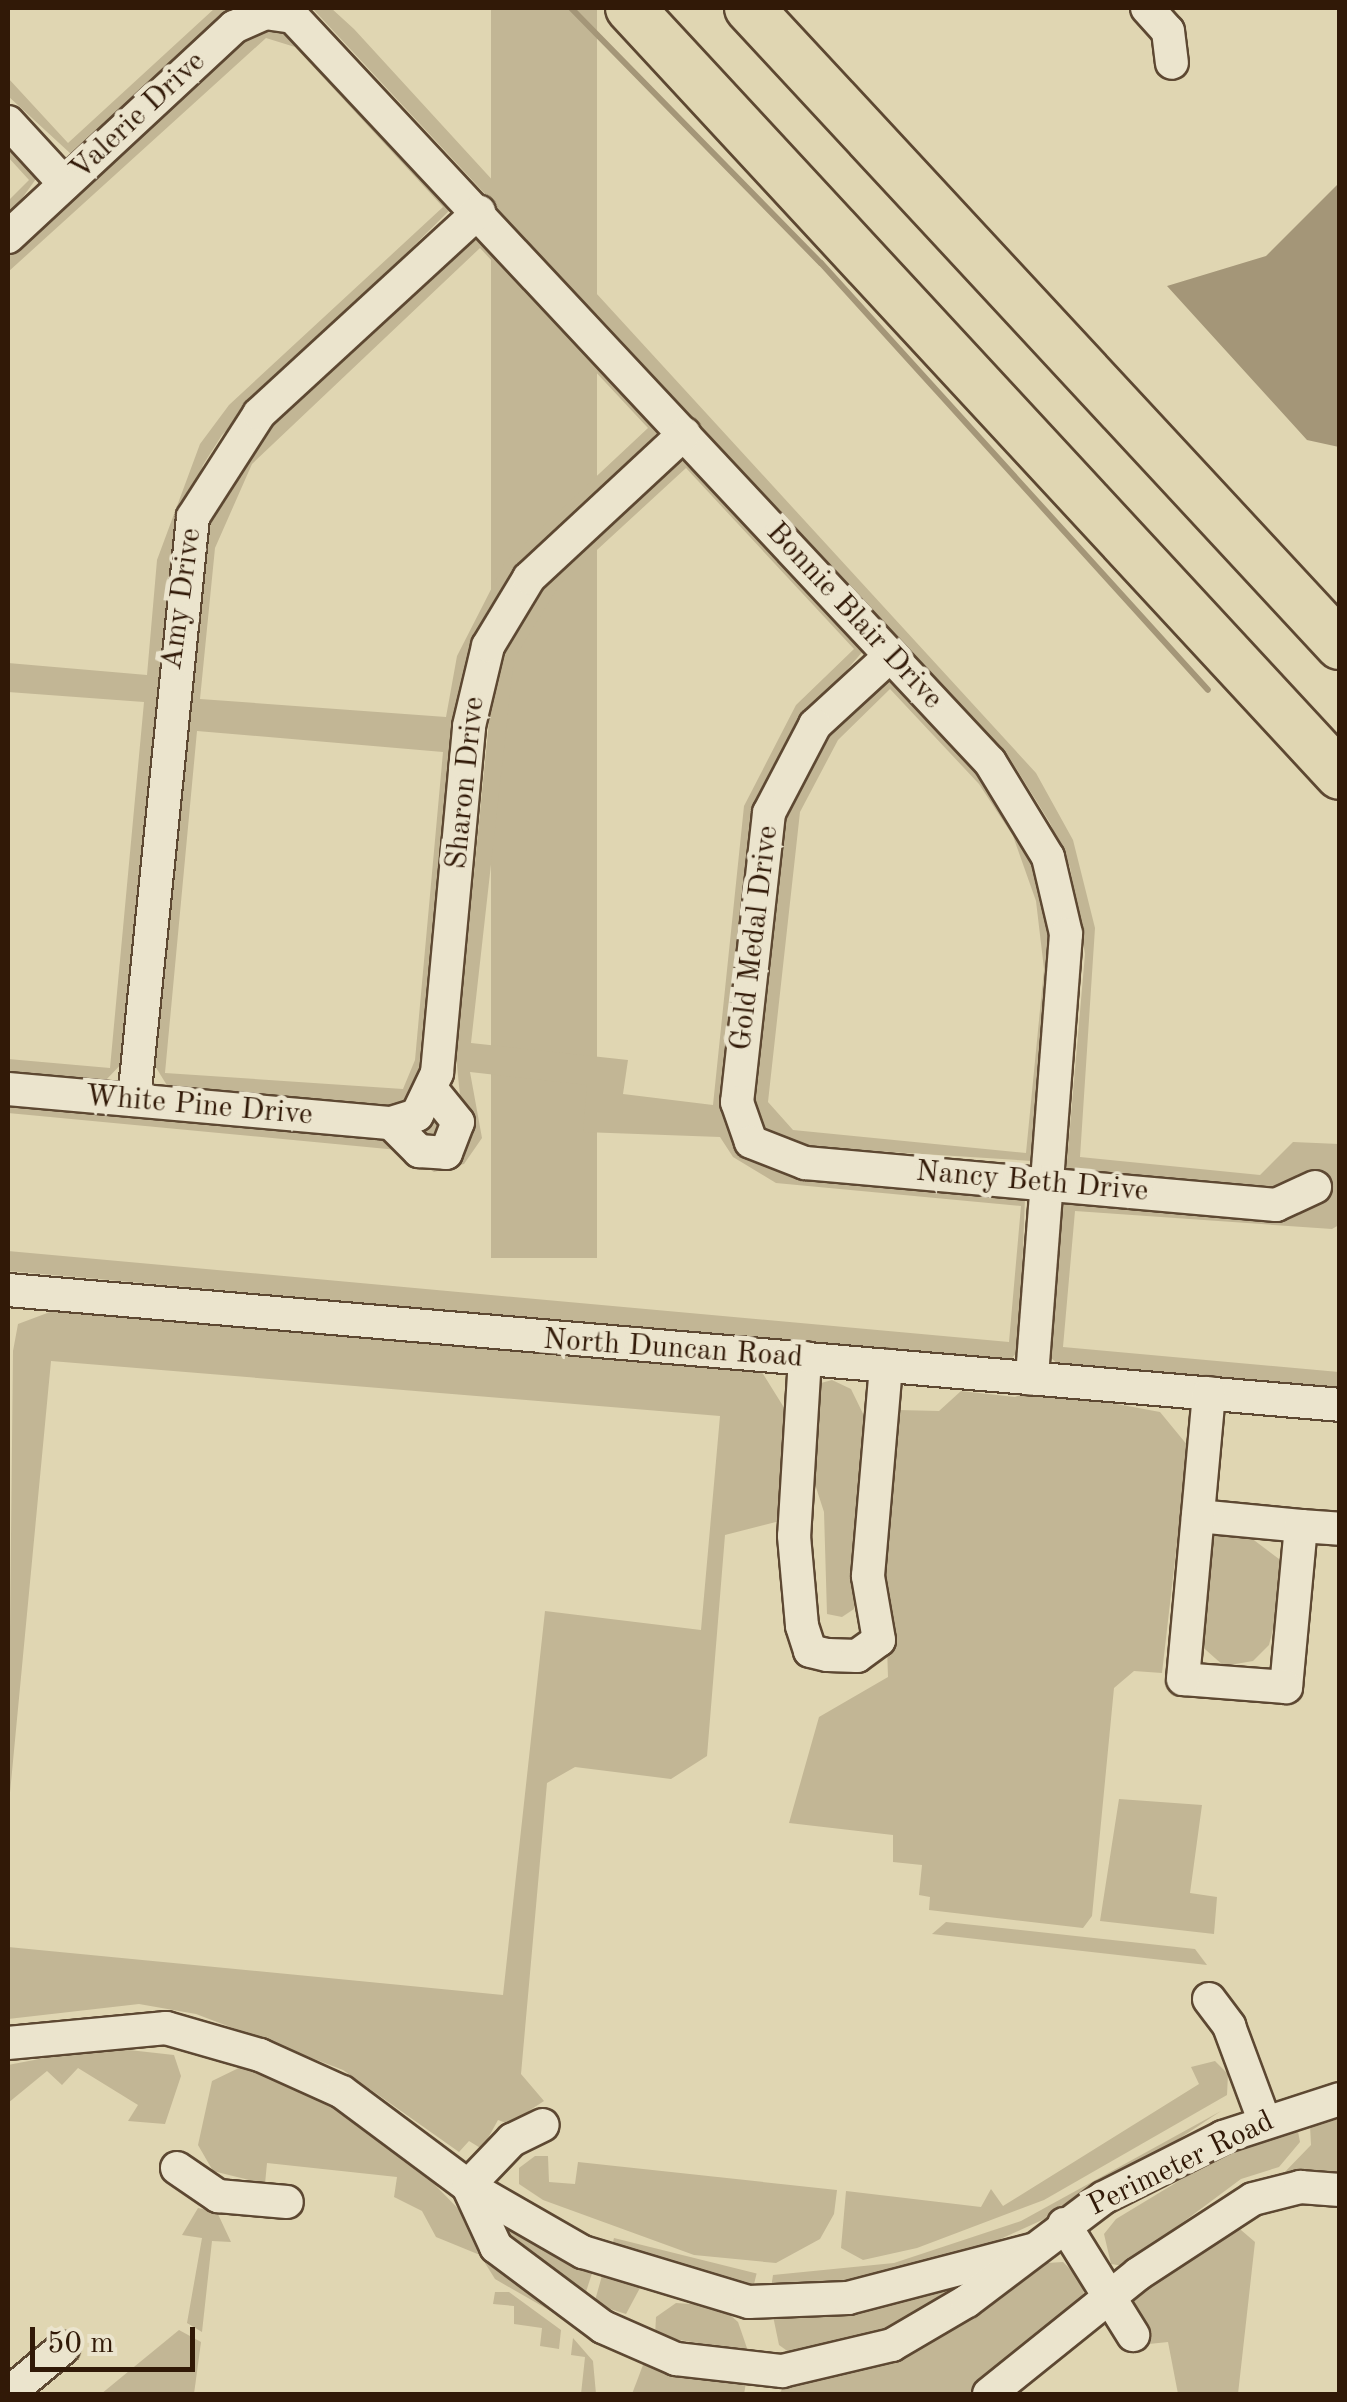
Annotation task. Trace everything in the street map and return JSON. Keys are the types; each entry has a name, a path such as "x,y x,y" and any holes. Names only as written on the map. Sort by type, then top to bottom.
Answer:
{"highway":[{"path":"630,8 1340,775"},
{"path":"749,8 1340,645"}],"street":[{"path":"1147,8 1168,31 1172,63"},
{"name":"Valerie Drive","path":"8,236 234,27 278,13"},
{"name":"Bonnie Blair Drive","path":"278,13 310,28 990,762 1048,858 1067,971 1032,1379"},
{"path":"8,122 65,184"},
{"name":"Amy Drive","path":"134,1100 192,517 259,414 479,212"},
{"name":"Sharon Drive","path":"414,1110 469,726 488,646 529,578 684,434"},
{"name":"Gold Medal Drive","path":"751,1142 737,1102 769,813 815,725 890,656"},
{"name":"White Pine Drive","path":"8,1089 134,1100 414,1110 458,1122 452,1147 419,1151 414,1110"},
{"name":"Nancy Beth Drive","path":"751,1142 805,1163 1276,1205 1315,1188"},
{"name":"North Duncan Road","path":"8,1290 1340,1405"},
{"path":"806,1358 794,1536 802,1626 810,1651 828,1655 857,1656 879,1640 868,1576 886,1366"},
{"path":"1209,1393 1183,1679 1286,1688 1301,1526"},
{"path":"1198,1516 1340,1529"},
{"path":"1209,1998 1229,2026 1264,2120"},
{"name":"Perimeter Road","path":"8,2043 116,2028 207,2038 342,2092 468,2186 616,2267 748,2302 848,2298 1032,2250"},
{"name":"Perimeter Road","path":"468,2186 484,2234 554,2295 640,2346 746,2371 818,2367 892,2346 1064,2224 1264,2120 1340,2100"},
{"path":"468,2186 512,2140 543,2125"},
{"path":"177,2168 218,2196 286,2202"},
{"path":"989,2394 1112,2293 1253,2199 1300,2187 1340,2190"},
{"path":"1064,2224 1112,2293 1133,2334"},
{"path":"8,2394 63,2348"}],"shaded area":[{"path":"215,8 237,8 71,154 8,96 8,78 68,143"},
{"path":"312,8 331,8 354,29 1036,773 1073,840 1095,928 1080,1157 1260,1175 1293,1142 1339,1144 1339,1225 1332,1229 1075,1211 1063,1347 1339,1372 1339,1394 1061,1367 1050,1357 1085,954 1070,867 1050,823 1009,757"},
{"path":"491,8 597,8 597,1258 491,1258"},
{"path":"282,22 453,207 222,435 203,465 177,528 168,585 127,1058 105,1081 8,1072 8,1059 110,1068 144,702 8,692 8,663 147,675 157,560 200,444 229,405 443,207 295,47 266,38 8,272 8,255 255,26"},
{"path":"8,136 38,176 8,218 8,201 29,180 8,157"},
{"path":"1339,183 1339,447 1307,440 1167,286 1266,256"},
{"path":"477,237 657,433 526,558 499,600 428,1071 407,1103 385,1106 168,1087 152,1061 201,549 215,500 278,415","holes":["480,248 648,428 505,562 457,656 446,717 200,699 215,548 252,464","197,731 443,752 415,1060 403,1089 165,1073"]},
{"path":"683,457 864,650 788,738 757,811 736,1135 1025,1198 1019,1349 1010,1361 8,1271 8,1251 1009,1342 1021,1206 776,1183 733,1157 720,1137 583,1132 587,1085 470,1072 482,1138 464,1164 434,1172 398,1150 8,1113 8,1099 389,1134 460,1096 456,1055 493,681 538,589","holes":["686,468 854,649 796,705 744,806 713,1105 623,1094 628,1060 471,1043 514,659 560,584"]},
{"path":"892,679 990,777 1023,827 1052,916 1032,1161 796,1146 774,1141 753,1108 780,831 792,792 841,717","holes":["890,689 979,784 1013,836 1036,901 1044,969 1026,1153 793,1130 768,1102 800,812 838,740"]},
{"path":"58,1309 760,1369 788,1414 780,1521 725,1535 707,1756 671,1779 575,1767 547,1783 521,2074 544,2101 509,2124 498,2120 482,2149 469,2141 459,2152 343,2070 196,2014 139,2004 8,2019 8,1947 503,1995 545,1611 701,1630 720,1416 51,1361 8,1814 13,1351 18,1324"},
{"path":"832,1380 851,1389 869,1426 854,1609 842,1617 827,1614 824,1512 811,1472 821,1383"},
{"path":"1036,1389 1160,1412 1188,1446 1162,1673 1134,1671 1114,1688 1092,1916 1083,1928 929,1910 930,1897 919,1895 922,1865 893,1862 893,1835 789,1823 819,1717 888,1677 884,1556 898,1410 939,1411 961,1391 1015,1397"},
{"path":"1234,1525 1279,1559 1285,1582 1269,1645 1253,1661 1224,1666 1198,1643 1211,1532"},
{"path":"1119,1799 1202,1805 1190,1893 1217,1897 1214,1934 1100,1921"},
{"path":"946,1922 1195,1949 1207,1965 932,1934"},
{"path":"102,2047 174,2055 181,2076 165,2124 128,2121 138,2105 78,2068 62,2085 47,2071 8,2103 8,2065"},
{"path":"1215,2061 1228,2074 1227,2095 1044,2200 917,2248 863,2260 841,2248 846,2191 981,2207 991,2189 1003,2206 1199,2084 1191,2067"},
{"path":"249,2063 336,2102 397,2146 568,2321 495,2279 480,2255 436,2237 422,2211 394,2197 397,2177 267,2163 265,2184 213,2171 198,2145 212,2081"},
{"path":"1221,2111 1088,2199 961,2257 825,2287 771,2288 773,2275 894,2263 1021,2221"},
{"path":"1339,2119 1339,2177 1279,2178 1311,2145 1310,2126"},
{"path":"1297,2126 1300,2142 1279,2167 1241,2179 1124,2266 1111,2264 1104,2234 1116,2219 1230,2150"},
{"path":"535,2156 548,2156 549,2182 575,2184 578,2162 837,2190 834,2214 820,2239 776,2263 694,2255 543,2200 519,2184 519,2168"},
{"path":"198,2208 217,2212 231,2242 212,2241 202,2332 187,2323 202,2238 182,2235"},
{"path":"503,2217 594,2267 584,2298 497,2226"},
{"path":"1234,2224 1255,2242 1238,2394 1178,2394 1168,2342 1149,2344 1134,2301"},
{"path":"614,2238 757,2274 753,2287 611,2252"},
{"path":"1063,2262 1085,2284 1082,2303 971,2394 779,2394 786,2383 964,2315 1047,2263"},
{"path":"603,2272 641,2286 626,2314 594,2304"},
{"path":"964,2277 967,2287 859,2344 793,2355 779,2345 773,2316"},
{"path":"495,2292 509,2292 561,2330 559,2349 540,2346 542,2328 514,2324 514,2306 493,2304"},
{"path":"676,2303 720,2306 738,2322 748,2351 655,2336 656,2317"},
{"path":"179,2330 201,2342 194,2394 101,2394"},
{"path":"573,2338 593,2361 596,2394 581,2394 585,2357 571,2355"},
{"path":"646,2357 746,2383 744,2394 632,2394"}],"waterway":[{"path":"571,8 821,263 1208,690"}]}
